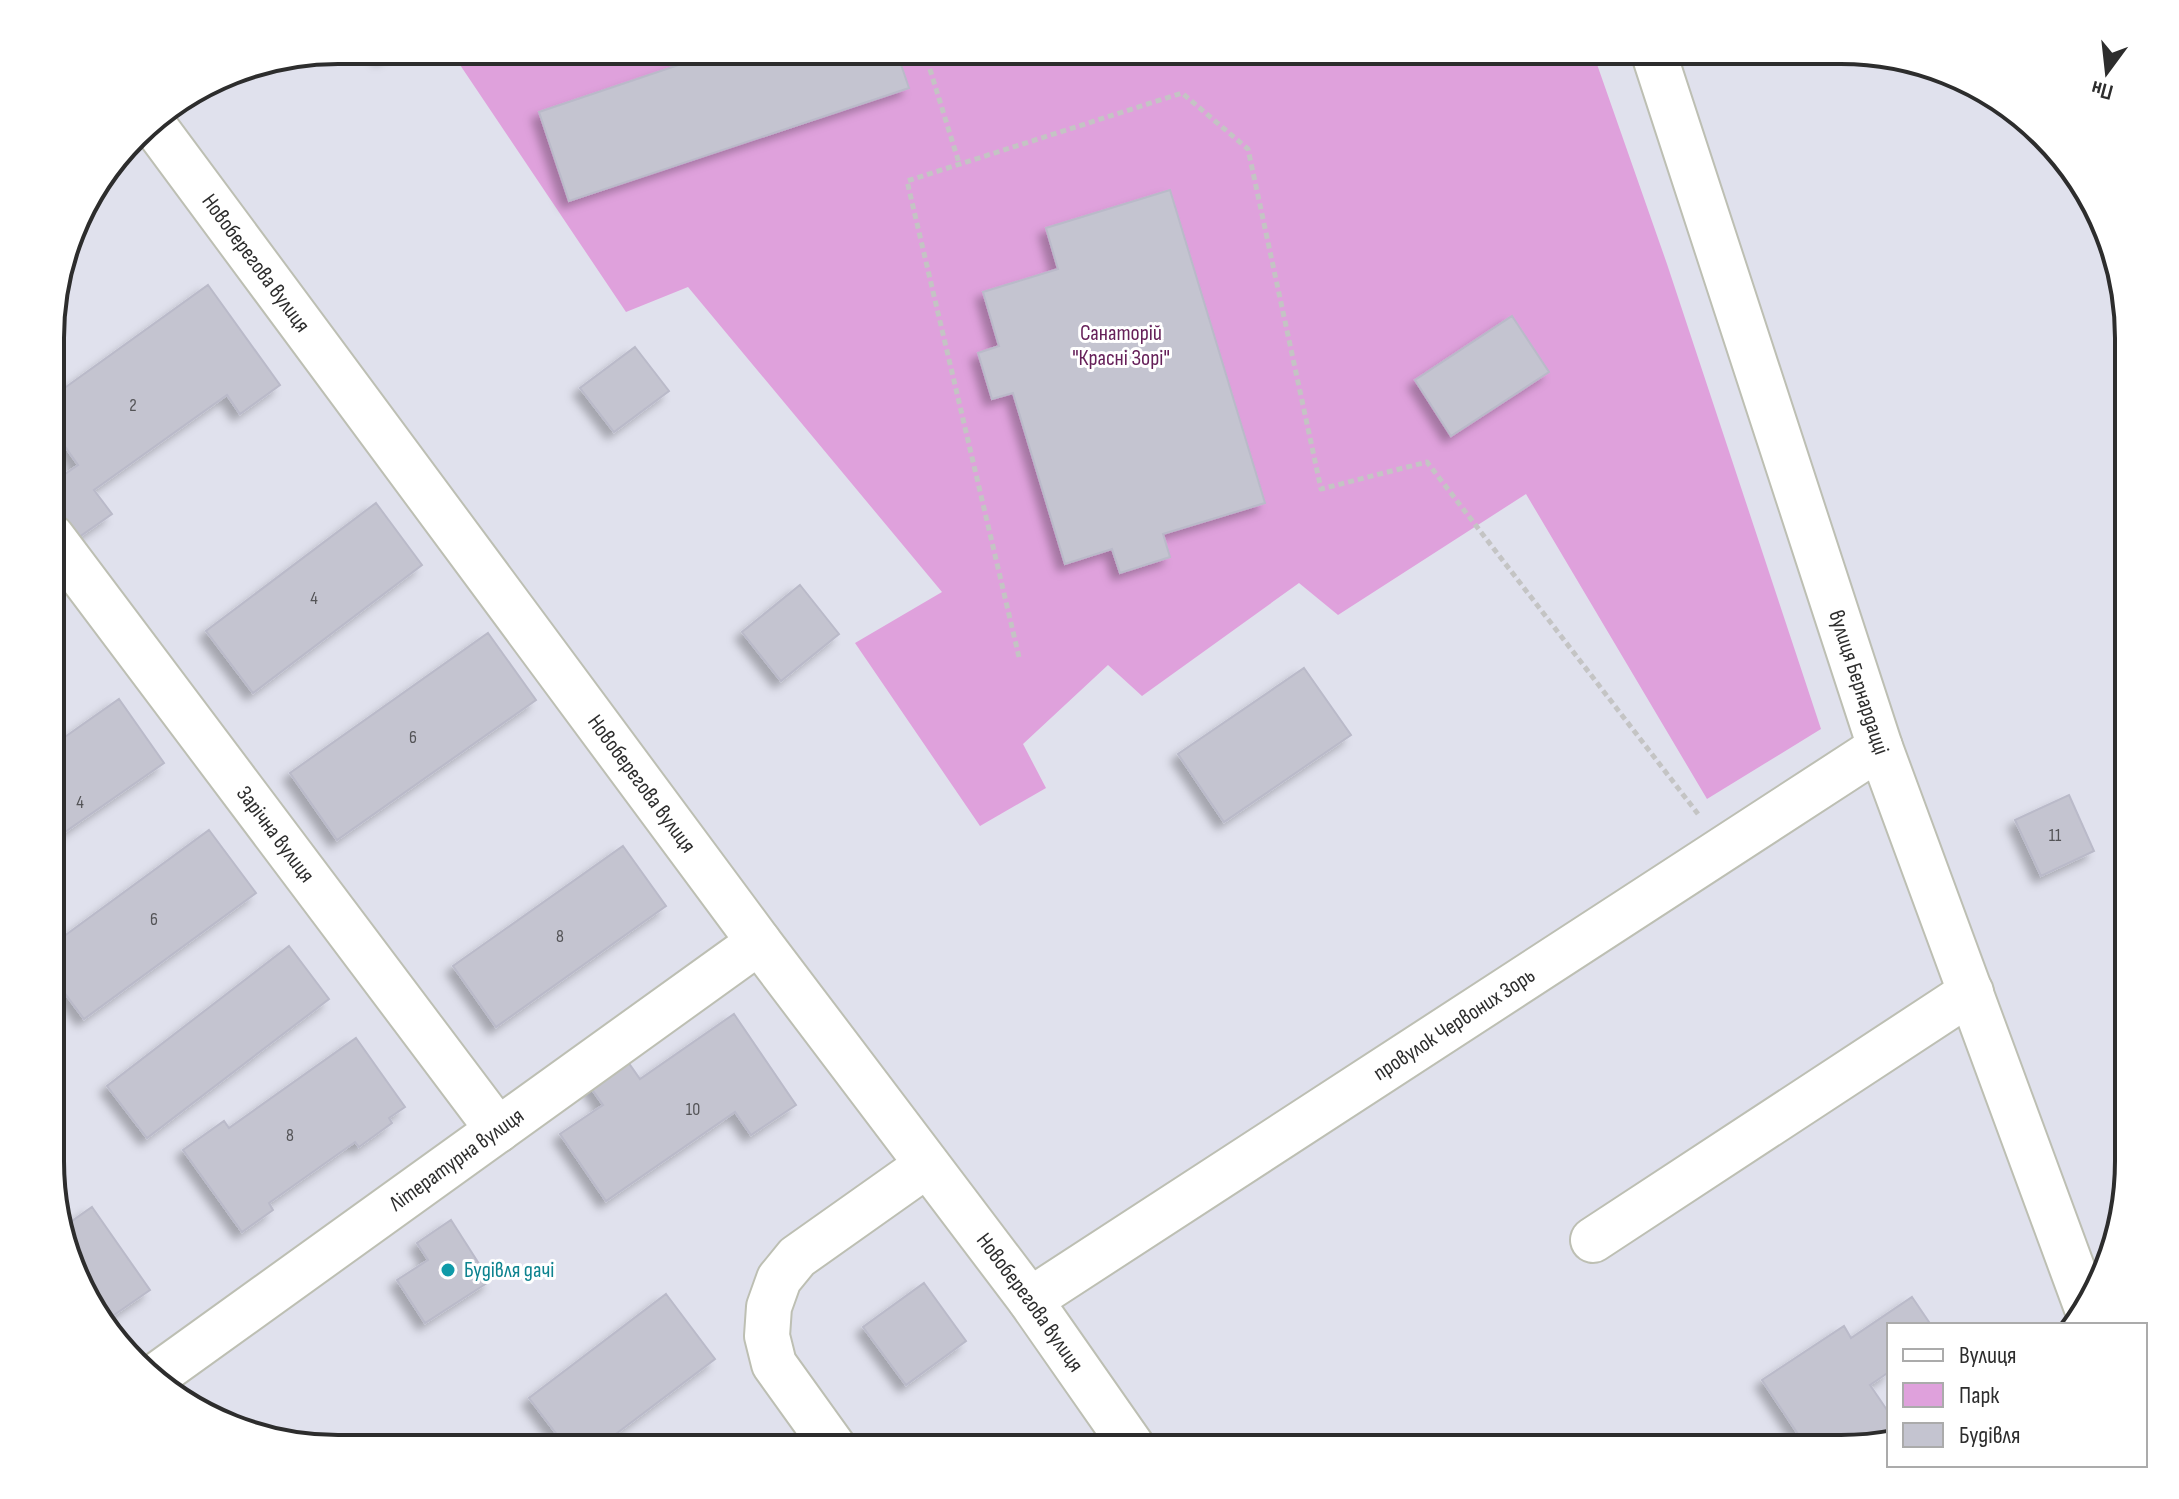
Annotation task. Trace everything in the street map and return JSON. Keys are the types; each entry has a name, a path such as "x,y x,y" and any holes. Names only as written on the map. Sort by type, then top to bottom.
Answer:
{"street":[{"name":"вулиця Бернардацці","path":"1658,65 1880,747 2081,1292"},
{"name":"Новоберегова вулиця","path":"158,131 759,942 1030,1300 1124,1435"},
{"name":"Зарічна вулиця","path":"64,553 498,1130"},
{"name":"провулок Червоних Зорь","path":"1030,1300 1880,747"},
{"name":"Літературна вулиця","path":"162,1371 759,942"},
{"path":"1593,1240 1971,992"},
{"path":"824,1434 774,1364 767,1336 769,1307 779,1279 797,1257 927,1165"}],"path":[{"path":"929,65 959,163"},
{"path":"1019,657 907,181 1182,93 1248,149 1321,489 1427,462 1725,848"}],"green space":[{"name":"Санаторій \"Красні Зорі\"","path":"460,65 1597,65 1667,264 1821,729 1707,799 1526,494 1338,615 1299,583 1142,696 1108,665 1023,744 1046,788 980,826 855,643 942,592 688,287 626,312"}],"building":[{"path":"678,65 901,65 909,88 569,201 539,112"},
{"path":"1170,190 1265,503 1163,534 1170,557 1120,573 1112,549 1065,564 1013,393 992,399 978,353 999,346 983,292 1058,269 1046,228"},
{"path":"208,285 280,385 240,414 227,395 94,490 112,514 79,537 64,517 64,475 78,465 64,445 64,388"},
{"path":"1512,316 1549,372 1451,436 1415,380"},
{"path":"635,347 669,391 614,432 580,388"},
{"path":"376,503 422,565 253,693 206,631"},
{"path":"800,585 839,634 781,681 742,632"},
{"path":"488,633 536,700 337,840 290,773"},
{"path":"1304,668 1351,735 1224,822 1178,754"},
{"path":"119,699 164,763 65,832 64,737"},
{"path":"2069,795 2094,851 2041,876 2015,820"},
{"path":"209,830 256,893 84,1019 65,993 65,936"},
{"path":"623,846 666,906 496,1027 453,966"},
{"path":"289,946 329,999 147,1138 107,1086"},
{"path":"734,1014 796,1105 751,1135 735,1112 606,1201 560,1134 603,1105 586,1081 623,1055 640,1079"},
{"path":"356,1038 405,1107 389,1118 392,1123 359,1147 355,1142 269,1203 273,1210 242,1232 183,1150 224,1121 229,1128"},
{"path":"92,1207 150,1290 113,1316 85,1266 71,1222"},
{"name":"Будівля дачі","path":"451,1220 490,1281 425,1323 397,1280 428,1260 417,1243"},
{"path":"924,1283 966,1341 906,1385 863,1327"},
{"path":"666,1294 715,1359 616,1434 557,1434 529,1398"},
{"path":"1912,1297 1930,1323 1887,1323 1887,1373 1870,1385 1887,1410 1887,1431 1799,1435 1762,1380 1844,1326 1851,1338"}],"place":[{"name":"Будівля дачі","path":"448,1270"}]}
